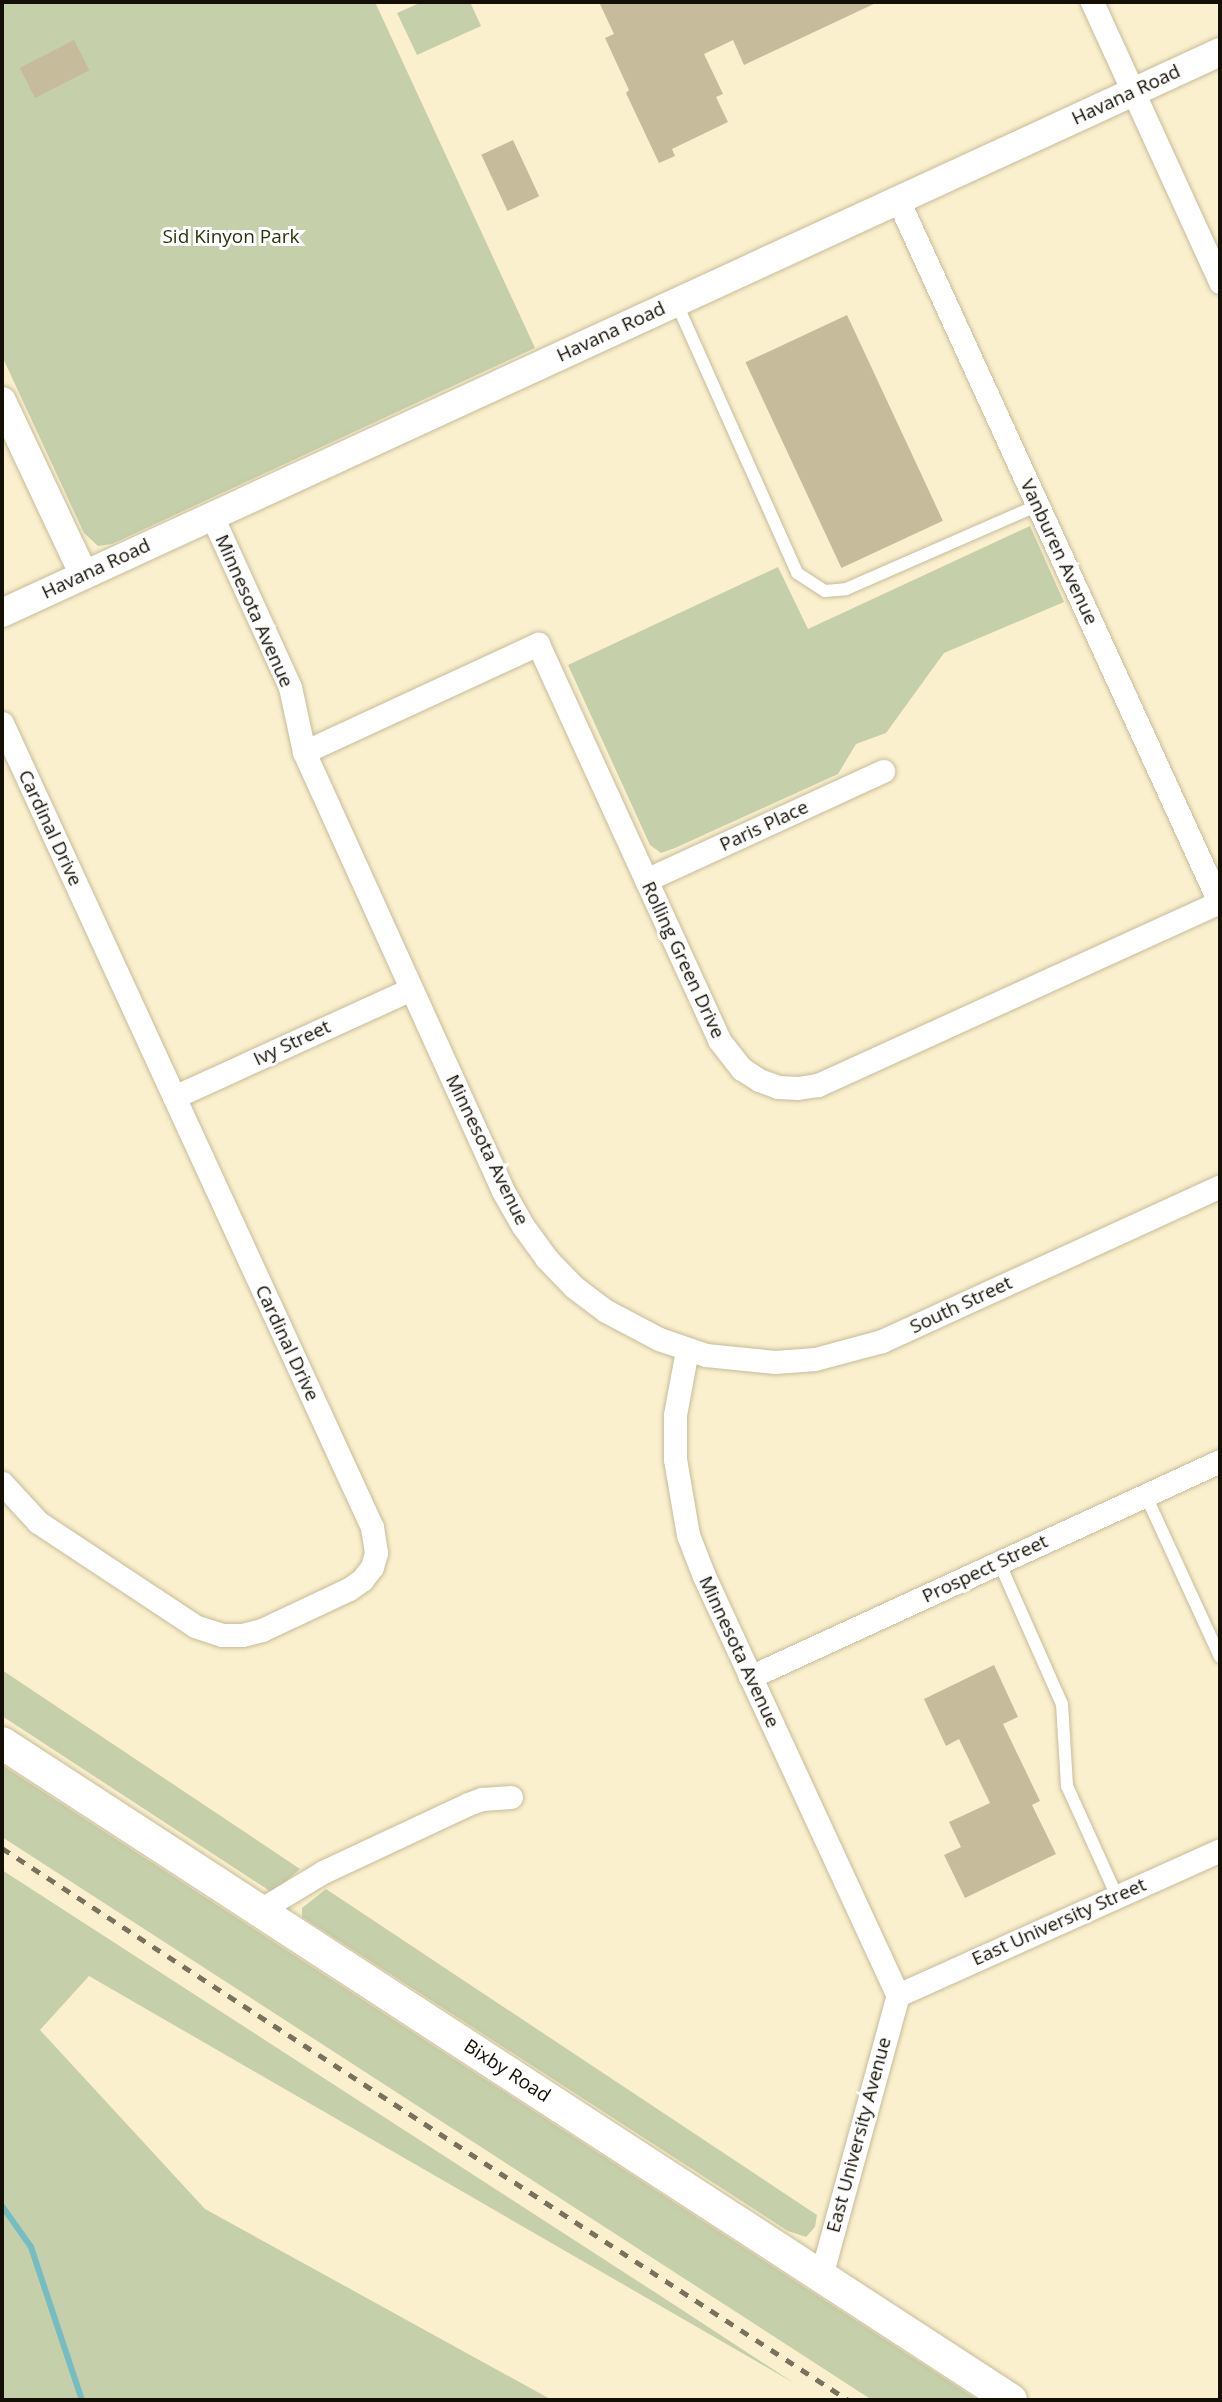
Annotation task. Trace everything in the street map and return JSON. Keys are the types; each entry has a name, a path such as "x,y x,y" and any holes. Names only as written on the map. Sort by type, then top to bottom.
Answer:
{"main road":[{"name":"Bixby Road","path":"2,1743 1011,2400"}],"street":[{"path":"1092,2 1220,282"},
{"name":"Havana Road","path":"2,613 1220,51"},
{"name":"Vanburen Avenue","path":"898,200 1220,903"},
{"path":"2,401 83,575"},
{"name":"Minnesota Avenue","path":"212,516 290,687 304,752 503,1191 546,1258 574,1287 631,1327 687,1350 675,1415 678,1492 688,1535 750,1677 898,1994"},
{"name":"Rolling Green Drive","path":"304,752 538,645 728,1055 742,1069 759,1080 798,1088 818,1085 1220,903"},
{"name":"Cardinal Drive","path":"2,723 372,1527 376,1553 372,1567 362,1580 349,1590 262,1630 242,1635 222,1634 195,1626 38,1522 2,1483"},
{"name":"Paris Place","path":"646,880 883,771"},
{"name":"Ivy Street","path":"174,1097 411,989"},
{"name":"South Street","path":"687,1350 735,1360 775,1362 815,1359 854,1351 882,1341 1220,1186"},
{"name":"Prospect Street","path":"750,1677 1220,1461"},
{"path":"260,1910 323,1872 468,1804 482,1799 511,1797"},
{"name":"East University Street","path":"898,1994 1220,1850"},
{"name":"East University Avenue","path":"821,2276 898,1994"}],"lane":[{"path":"676,302 797,573 825,591 846,589 1038,505"},
{"path":"1146,1496 1220,1657"},
{"path":"999,1562 1062,1704 1067,1786 1117,1896"}],"green space":[{"name":"Sid Kinyon Park","path":"2,2 375,2 535,348 112,544 98,546 84,533 2,356"},
{"path":"422,2 470,2 481,26 417,55 397,13"},
{"path":"1030,526 1064,602 944,653 886,733 856,744 838,774 675,848 661,853 650,845 568,665 778,567 808,629"},
{"path":"2,1670 300,1869 273,1893 2,1716"},
{"path":"2,1765 978,2400 872,2400 2,1837"},
{"path":"2,1870 794,2383 89,1976 40,2030 205,2209 552,2400 2,2400"},
{"path":"326,1889 817,2215 815,2227 806,2237 788,2231 302,1917 302,1908"}],"building":[{"path":"599,2 878,2 744,65 733,40 704,54 723,94 716,97 728,122 672,149 675,156 659,163 626,93 629,90 605,38 614,34"},
{"path":"74,40 89,70 35,98 20,68"},
{"path":"513,140 539,196 507,211 481,155"},
{"path":"847,315 943,521 841,568 745,362"},
{"path":"994,1665 1018,1717 1003,1724 1040,1801 1032,1805 1056,1854 965,1898 944,1855 961,1847 949,1822 990,1803 959,1739 946,1746 924,1699"}],"waterway":[{"path":"2,2206 31,2247 82,2400"}],"railway":[{"path":"2,1848 848,2400"}]}
